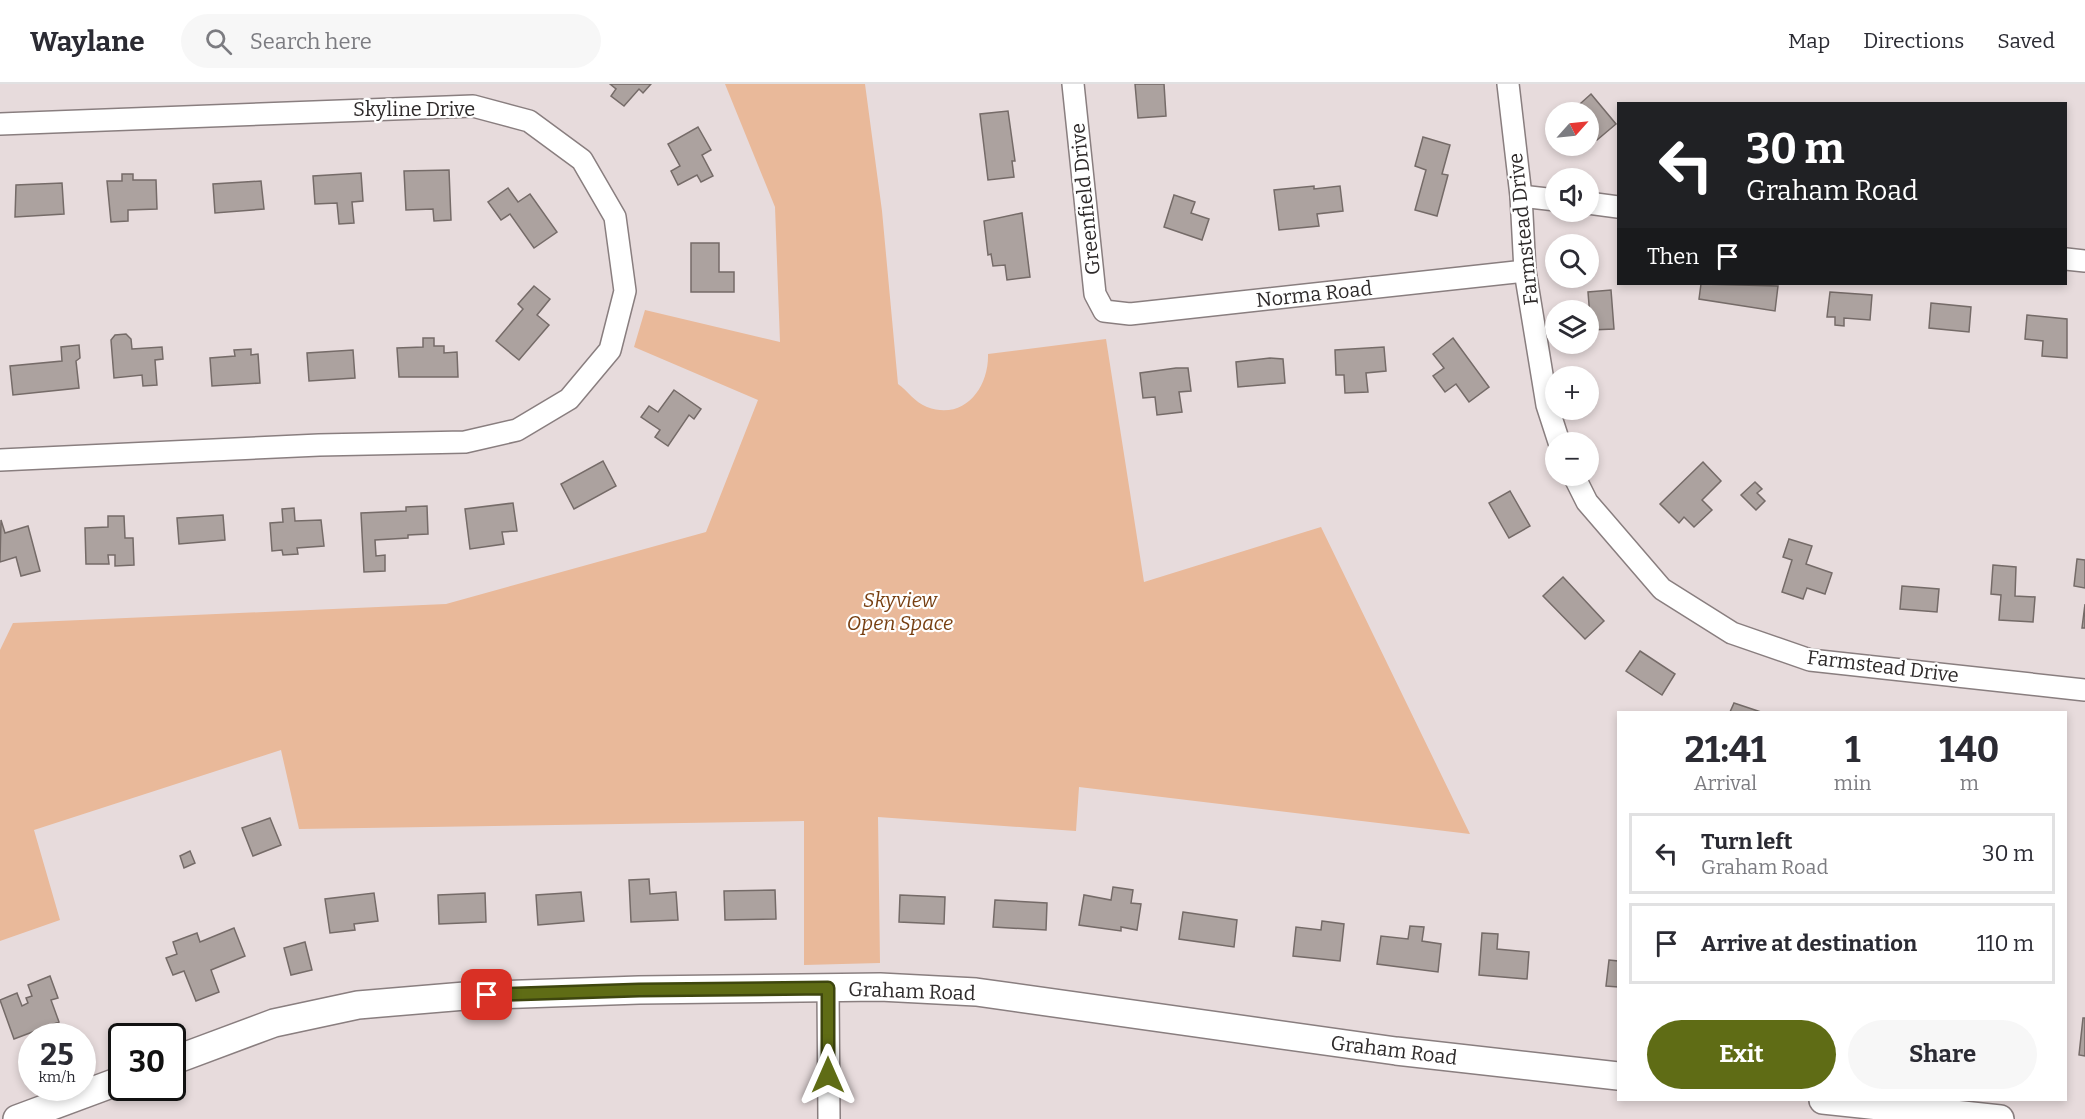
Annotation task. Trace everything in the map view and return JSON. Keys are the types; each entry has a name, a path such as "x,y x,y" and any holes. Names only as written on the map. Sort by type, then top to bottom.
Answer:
{"street":[{"name":"Greenfield Drive","path":"1073,84 1095,294 1104,311"},
{"name":"Farmstead Drive","path":"1508,84 1521,196 1525,271 1547,405 1556,432"},
{"name":"Skyline Drive","path":"0,124 473,106 529,121 582,160 615,217 625,291 610,350 569,399 517,430 465,442 331,444 0,460"},
{"path":"1521,196 1545,199"},
{"path":"1599,204 1617,207"},
{"path":"2067,259 2085,261"},
{"name":"Norma Road","path":"1104,311 1130,314 1525,271"},
{"name":"Farmstead Drive","path":"1579,486 1587,502 1662,589 1732,633 1810,660 2085,690"},
{"name":"Graham Road","path":"186,1056 274,1023 358,1005 465,996 880,987 976,992 1384,1050 1617,1077"},
{"path":"828,988 829,1119"},
{"path":"17,1119 108,1085"},
{"path":"1830,1101 1916,1114 2000,1119"}],"green space":[{"name":"Skyview Open Space","path":"725,84 865,84 882,211 898,384 918,402 940,410 963,405 972,398 984,379 988,354 1106,339 1144,582 1321,527 1470,834 1079,787 1076,831 878,817 880,963 804,965 804,821 299,829 281,750 34,830 60,920 0,941 0,650 13,623 446,604 706,532 758,400 634,347 645,310 780,342 775,207"}],"building":[{"path":"610,84 651,84 643,93 639,89 624,106 611,96 616,89"},
{"path":"1135,84 1164,84 1166,116 1138,118"},
{"path":"1591,94 1598,102 1582,102"},
{"path":"1599,104 1616,124 1599,138"},
{"path":"1008,111 1015,161 1012,161 1014,177 988,180 980,114"},
{"path":"698,127 711,150 702,155 713,176 701,182 697,175 678,185 671,171 680,166 668,144"},
{"path":"1423,137 1450,145 1442,174 1448,175 1437,216 1415,210 1426,170 1415,166"},
{"path":"449,170 451,220 434,221 433,209 406,210 404,171"},
{"path":"361,173 363,201 352,202 354,223 339,224 337,203 315,204 313,176"},
{"path":"122,174 133,174 133,180 156,180 157,209 128,210 128,221 111,222 107,181 122,181"},
{"path":"261,181 264,209 215,213 213,184"},
{"path":"62,183 64,214 15,217 16,185"},
{"path":"1314,186 1314,189 1340,186 1343,211 1317,214 1319,226 1279,230 1274,190"},
{"path":"508,188 518,202 530,194 557,232 534,248 510,214 501,220 488,202"},
{"path":"1174,195 1195,202 1191,213 1209,219 1202,240 1164,227"},
{"path":"1022,213 1030,277 1007,280 1005,265 993,266 991,254 988,255 984,221"},
{"path":"691,243 719,243 719,272 734,272 734,292 691,292"},
{"path":"1701,285 1778,286 1775,311 1699,299"},
{"path":"534,286 550,299 537,315 549,325 519,360 496,341 523,309 518,304"},
{"path":"1611,290 1614,329 1599,330 1599,300 1589,300 1588,292"},
{"path":"1830,292 1872,295 1870,320 1844,318 1844,326 1835,325 1835,317 1827,317"},
{"path":"1931,303 1971,307 1969,332 1929,328"},
{"path":"2027,315 2067,319 2067,358 2042,356 2043,341 2025,339"},
{"path":"126,334 131,339 132,349 162,347 163,359 155,360 157,385 143,386 142,375 114,378 111,340 115,335"},
{"path":"423,338 434,338 434,346 444,346 444,353 457,352 458,377 399,377 397,348 423,347"},
{"path":"1453,338 1489,387 1469,402 1456,384 1445,392 1433,376 1444,368 1433,354"},
{"path":"79,345 80,358 76,361 79,388 13,395 10,366 62,361 61,347"},
{"path":"1384,347 1386,371 1366,373 1368,392 1345,393 1344,375 1336,375 1335,350"},
{"path":"251,349 251,355 258,354 260,383 212,386 210,358 235,356 234,350"},
{"path":"353,350 355,378 309,381 307,353"},
{"path":"1270,358 1283,359 1285,383 1238,387 1236,362"},
{"path":"1188,368 1191,391 1179,392 1182,412 1157,415 1155,397 1143,398 1140,373"},
{"path":"674,390 701,409 694,419 689,415 668,446 655,437 660,430 641,417 649,406 658,412"},
{"path":"603,461 616,486 574,509 561,484"},
{"path":"1703,462 1721,481 1702,500 1712,510 1694,527 1684,517 1679,523 1660,504"},
{"path":"1755,482 1762,489 1757,493 1765,501 1756,510 1741,495"},
{"path":"1510,491 1530,526 1509,538 1489,503"},
{"path":"513,503 517,531 502,532 504,544 470,549 465,509"},
{"path":"427,506 428,534 375,540 376,556 385,555 385,571 364,572 361,513 406,511 406,507"},
{"path":"294,508 295,521 321,520 324,546 297,548 298,554 283,555 282,550 272,551 270,523 283,522 282,509"},
{"path":"223,515 225,540 179,544 177,518"},
{"path":"108,516 124,516 125,538 133,538 134,565 115,566 115,555 108,555 109,564 86,564 85,528 108,527"},
{"path":"1,520 5,533 28,526 40,571 21,576 16,557 0,562"},
{"path":"1789,539 1812,546 1806,564 1832,573 1825,594 1807,588 1803,599 1782,592 1792,560 1783,557"},
{"path":"2077,559 2085,560 2085,588 2074,586"},
{"path":"1993,565 2016,567 2015,596 2035,597 2033,622 1999,620 2001,595 1991,594"},
{"path":"1563,577 1604,621 1585,639 1543,596"},
{"path":"1902,586 1939,589 1937,612 1900,609"},
{"path":"2085,604 2085,628 2082,628"},
{"path":"1640,651 1675,674 1662,695 1626,671"},
{"path":"1734,703 1758,711 1730,711"},
{"path":"270,818 281,845 253,856 242,828"},
{"path":"190,851 195,863 184,868 180,856"},
{"path":"649,879 650,894 676,892 678,920 631,922 629,880"},
{"path":"1113,887 1133,890 1131,903 1141,904 1137,930 1121,927 1121,931 1079,925 1084,895 1111,900"},
{"path":"775,890 776,919 725,920 724,891"},
{"path":"581,892 584,921 538,925 536,895"},
{"path":"374,893 378,921 354,924 355,930 330,933 325,899"},
{"path":"485,893 486,922 439,924 438,895"},
{"path":"900,895 945,897 944,924 899,922"},
{"path":"995,900 1047,903 1046,930 993,927"},
{"path":"1183,912 1237,920 1234,947 1179,939"},
{"path":"1322,921 1344,924 1340,961 1293,956 1296,927 1321,930"},
{"path":"1410,926 1424,927 1422,941 1441,944 1438,972 1377,964 1381,936 1408,939"},
{"path":"234,928 245,956 211,970 219,992 196,1001 184,971 173,975 166,958 177,954 173,942 197,933 200,942"},
{"path":"1482,933 1498,934 1497,949 1529,952 1527,979 1479,975"},
{"path":"305,942 312,970 291,975 284,948"},
{"path":"1609,960 1617,961 1617,987 1606,986"},
{"path":"50,976 58,998 51,1000 59,1022 18,1023 18,1037 14,1039 0,1000 17,993 22,1006 28,1003 26,998 32,996 28,985"},
{"path":"2083,1018 2085,1018 2085,1056 2079,1055"}],"route":[{"path":"487,995 639,990 828,988 828,1075"}]}
